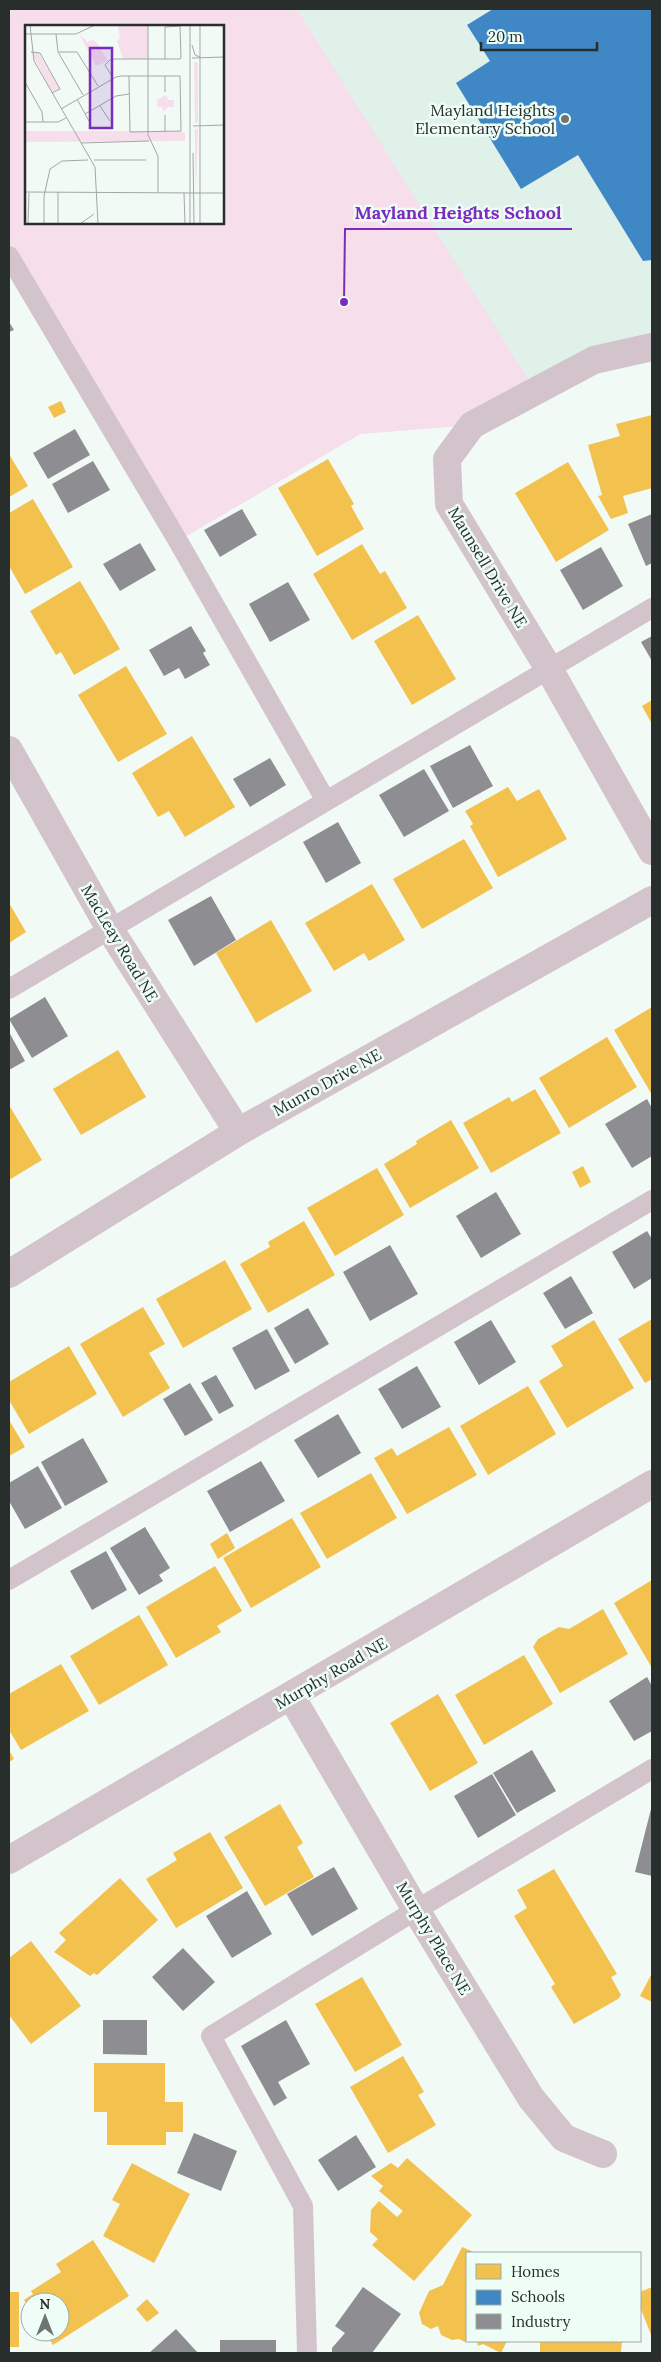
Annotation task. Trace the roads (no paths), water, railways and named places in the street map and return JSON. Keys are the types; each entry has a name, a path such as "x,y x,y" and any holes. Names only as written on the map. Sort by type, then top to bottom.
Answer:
{"street":[{"name":"Maunsell Drive NE","path":"652,347 594,360 472,425 447,459 449,504 549,669 652,851"},
{"name":"MacLeay Road NE","path":"9,750 111,930 238,1132"},
{"name":"Munro Drive NE","path":"9,1274 238,1132 652,900"},
{"name":"Murphy Road NE","path":"9,1860 652,1484"},
{"name":"Murphy Place NE","path":"291,1696 416,1910 531,2098 564,2138 603,2154"}],"lane":[{"path":"9,256 178,541 326,801"},
{"path":"9,989 652,608"},
{"path":"9,1580 652,1200"},
{"path":"307,2353 303,2206 211,2036 416,1910 652,1770"}],"place":[{"name":"Mayland Heights Elementary School","path":"565,119"},
{"name":"Mayland Heights School","path":"344,302"}]}
